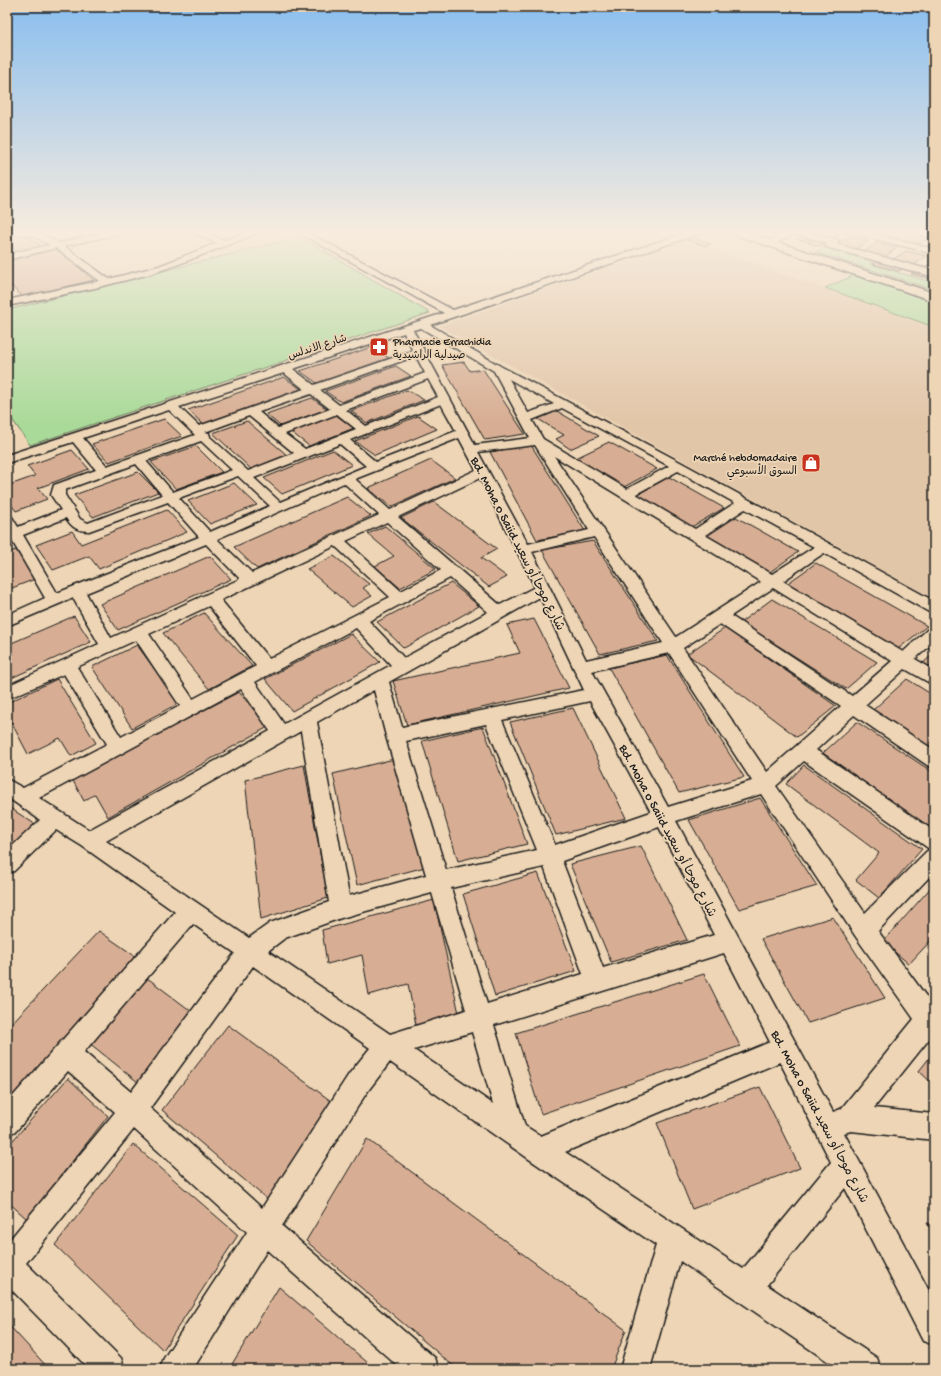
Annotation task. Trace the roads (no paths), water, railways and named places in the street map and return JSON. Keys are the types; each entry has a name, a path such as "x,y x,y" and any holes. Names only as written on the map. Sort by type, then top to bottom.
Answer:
{"street":[{"path":"7,303 49,294"},
{"path":"416,294 452,314"},
{"name":"شارع الاندلس","path":"7,459 511,294"},
{"path":"414,327 498,369 678,466 934,608"},
{"name":"Bd. Moha o Saiid شارع موحا أو سعيد","path":"414,327 419,352 524,549 595,694 664,818 785,1048 839,1122 847,1164 934,1330"},
{"path":"419,352 251,412 138,459 59,488 58,494 79,526 89,527 171,496 303,454 444,399"},
{"path":"286,369 364,430"},
{"path":"498,369 538,440 675,646 765,785 864,930 931,1017 839,1122"},
{"path":"277,433 431,374"},
{"path":"526,418 563,404"},
{"path":"171,406 244,473 278,507"},
{"path":"251,412 303,454"},
{"path":"76,437 104,471"},
{"path":"341,439 375,467"},
{"path":"7,621 54,600 208,538 346,478 375,467 467,441 538,440 934,678"},
{"path":"138,459 171,496 182,511 250,580"},
{"path":"627,494 678,466"},
{"path":"7,693 483,472"},
{"path":"346,478 499,613"},
{"path":"695,534 745,503"},
{"path":"11,534 69,512"},
{"path":"7,520 11,534 54,600"},
{"path":"524,549 599,532"},
{"path":"337,540 400,598"},
{"path":"582,667 675,646 824,547"},
{"path":"15,792 118,747 450,571"},
{"path":"89,840 544,588"},
{"path":"77,591 108,646"},
{"path":"211,598 267,668"},
{"path":"720,616 934,760"},
{"path":"358,620 403,667"},
{"path":"138,632 190,708"},
{"path":"110,1369 7,1264 133,1110 250,951 278,930 341,908 439,881 550,856 765,785 934,633"},
{"path":"67,665 118,747"},
{"path":"380,679 395,736 515,1134"},
{"path":"244,680 281,734"},
{"path":"395,736 492,717 595,694"},
{"path":"492,717 550,856 596,981"},
{"path":"308,719 341,908"},
{"path":"803,750 934,842"},
{"path":"15,792 54,819 89,840 191,910 386,1047 866,1369"},
{"path":"7,864 54,819"},
{"path":"864,930 934,858"},
{"path":"7,1122 191,910"},
{"path":"175,1369 358,1083 386,1047 729,941"},
{"path":"538,1150 785,1048"},
{"path":"66,1053 133,1110 264,1229 424,1369"},
{"path":"839,1122 934,1127"},
{"path":"745,1289 847,1164"},
{"path":"635,1369 672,1240"}],"place":[{"name":"Pharmacie Errachidia صيدلية الراشيدية","path":"379,347"},
{"name":"Marché hebdomadaire السوق الأسبوعي","path":"811,463"}]}
